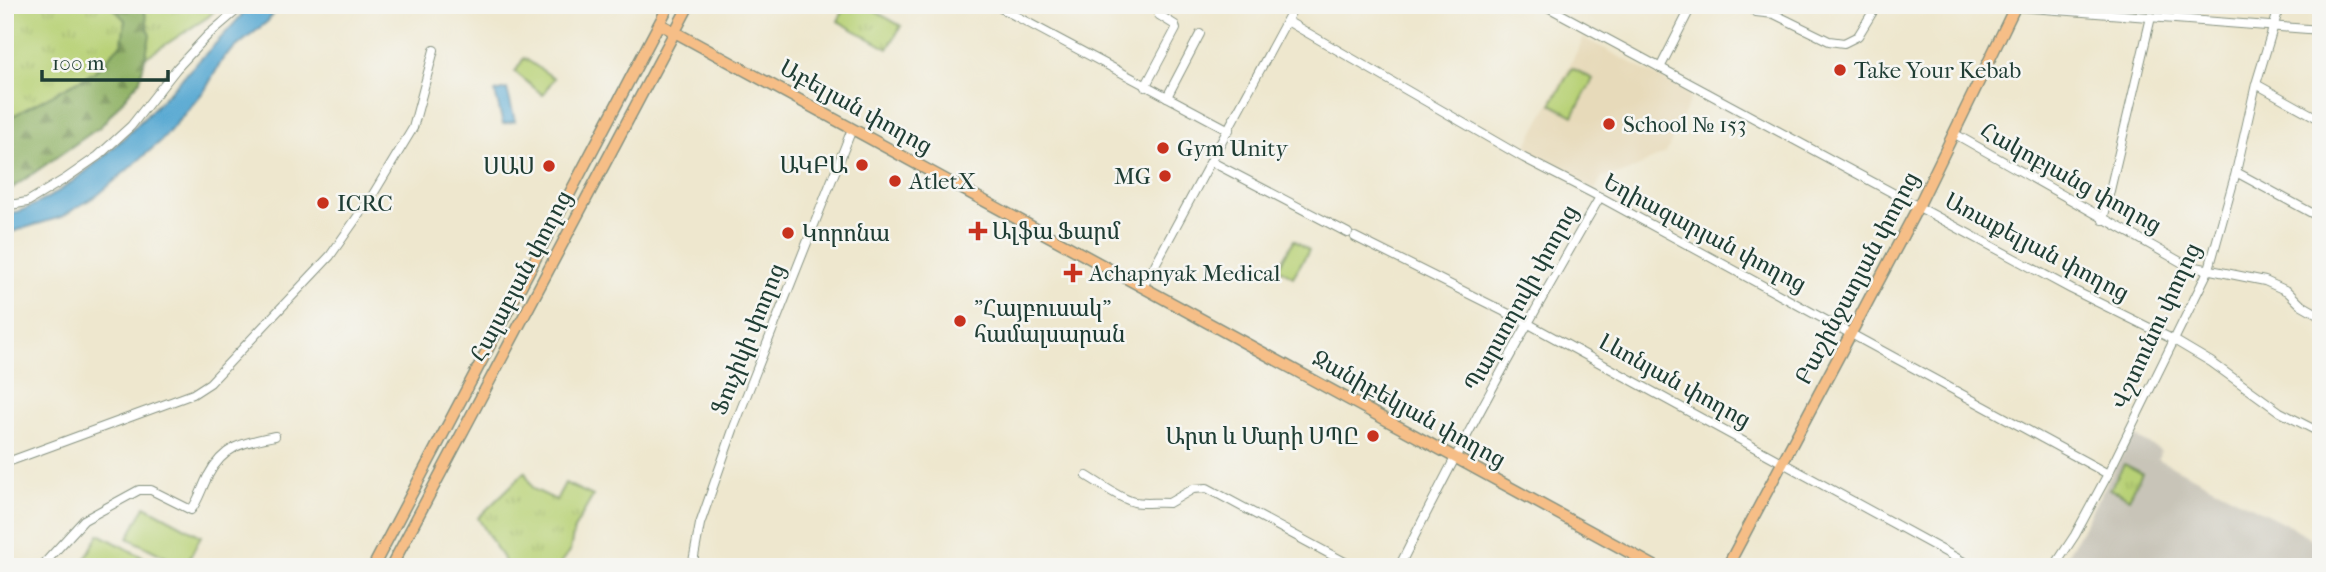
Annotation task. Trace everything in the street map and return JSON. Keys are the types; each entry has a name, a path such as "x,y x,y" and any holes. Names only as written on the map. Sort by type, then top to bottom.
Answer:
{"main road":[{"name":"Հալաբյան փողոց","path":"373,567 669,5"},
{"name":"Հալաբյան փողոց","path":"391,567 689,5"},
{"name":"Բաշինջաղյան փողոց","path":"1727,567 1919,205 2016,6"},
{"name":"Աբելյան փողոց","path":"660,24 1143,287"},
{"path":"607,126 617,125 621,134"},
{"name":"Ջանիբեկյան փողոց","path":"1143,287 1656,567"},
{"path":"504,321 507,329 518,328"}],"street":[{"path":"5,206 27,201 98,156 131,126 177,68 208,35 243,5"},
{"path":"995,5 1229,130"},
{"path":"1143,287 1295,5"},
{"name":"Առաքելյան փողոց","path":"1544,5 2092,300 2174,340 2211,362 2280,412 2321,433"},
{"path":"1660,68 1692,5"},
{"path":"1744,5 1756,12 1774,14 1829,41 1844,43 1858,36 1877,5"},
{"name":"Վշտունու փողոց","path":"2054,567 2108,474 2209,269 2236,172 2256,84 2280,5"},
{"path":"2016,6 2321,30"},
{"path":"1145,86 1175,29 1175,26 1158,16"},
{"path":"2103,220 2151,17"},
{"name":"Եղիազարյան փողոց","path":"1287,21 1524,158 2108,474"},
{"path":"1167,97 1200,34"},
{"path":"5,463 193,394 210,383 330,256 372,195 413,128 434,50"},
{"path":"2256,84 2321,120"},
{"name":"Ֆուչիկի փողոց","path":"692,567 701,524 734,427 852,129"},
{"name":"Հակոբյանց փողոց","path":"1955,134 2186,265 2265,281 2287,291 2300,304 2321,316"},
{"name":"Լևոնյան փողոց","path":"1212,162 1527,323 1973,567"},
{"path":"2236,172 2321,218"},
{"name":"Պարսողովի փողոց","path":"1399,567 1454,457 1600,197"},
{"path":"41,567 84,520 139,490 152,490 191,510 209,473 223,456 242,442 275,436"},
{"path":"1087,476 1133,502 1169,503 1193,489 1207,488 1354,567"}],"shaded area":[{"name":"School № 153","path":"1584,38 1692,95 1666,153 1623,174 1602,177 1595,190 1522,154"},
{"path":"2133,435 2161,451 2158,459 2296,529 2321,545 2321,567 2061,567"}],"green space":[{"path":"5,5 220,5 208,17 134,65 5,180"},
{"path":"110,5 139,5 145,12 150,36 140,80 101,126 5,193 5,120 93,73 122,43 125,20"},
{"path":"846,5 864,5 901,26 888,49 838,21"},
{"path":"524,58 554,78 543,95 515,72"},
{"path":"1572,68 1593,79 1573,116 1551,104"},
{"path":"1294,240 1309,250 1293,277 1278,268"},
{"path":"2124,464 2142,473 2129,498 2110,489"},
{"path":"525,472 533,489 556,500 565,483 593,496 574,529 570,551 558,567 508,567 478,518"},
{"path":"145,506 201,536 185,567 128,538"},
{"path":"99,534 161,567 81,567"}],"water":[{"path":"250,5 279,5 268,21 224,57 205,90 161,141 99,194 61,217 5,234 5,215 29,207 54,194 104,156 150,112"},
{"path":"507,89 515,121 503,124 495,92"}],"place":[{"name":"Take Your Kebab","path":"1840,70"},
{"name":"School № 153","path":"1609,124"},
{"name":"Gym Unity","path":"1163,148"},
{"name":"ԱԿԲԱ","path":"862,165"},
{"name":"ՍԱՍ","path":"549,166"},
{"name":"MG","path":"1165,176"},
{"name":"AtletX","path":"895,181"},
{"name":"ICRC","path":"323,203"},
{"name":"Ալֆա Ֆարմ","path":"978,231"},
{"name":"Կորոնա","path":"788,233"},
{"name":"Achapnyak Medical","path":"1073,273"},
{"name":"\"Հայբուսակ\" համալսարան","path":"960,321"},
{"name":"Արտ և Մարի ՍՊԸ","path":"1373,436"}]}
